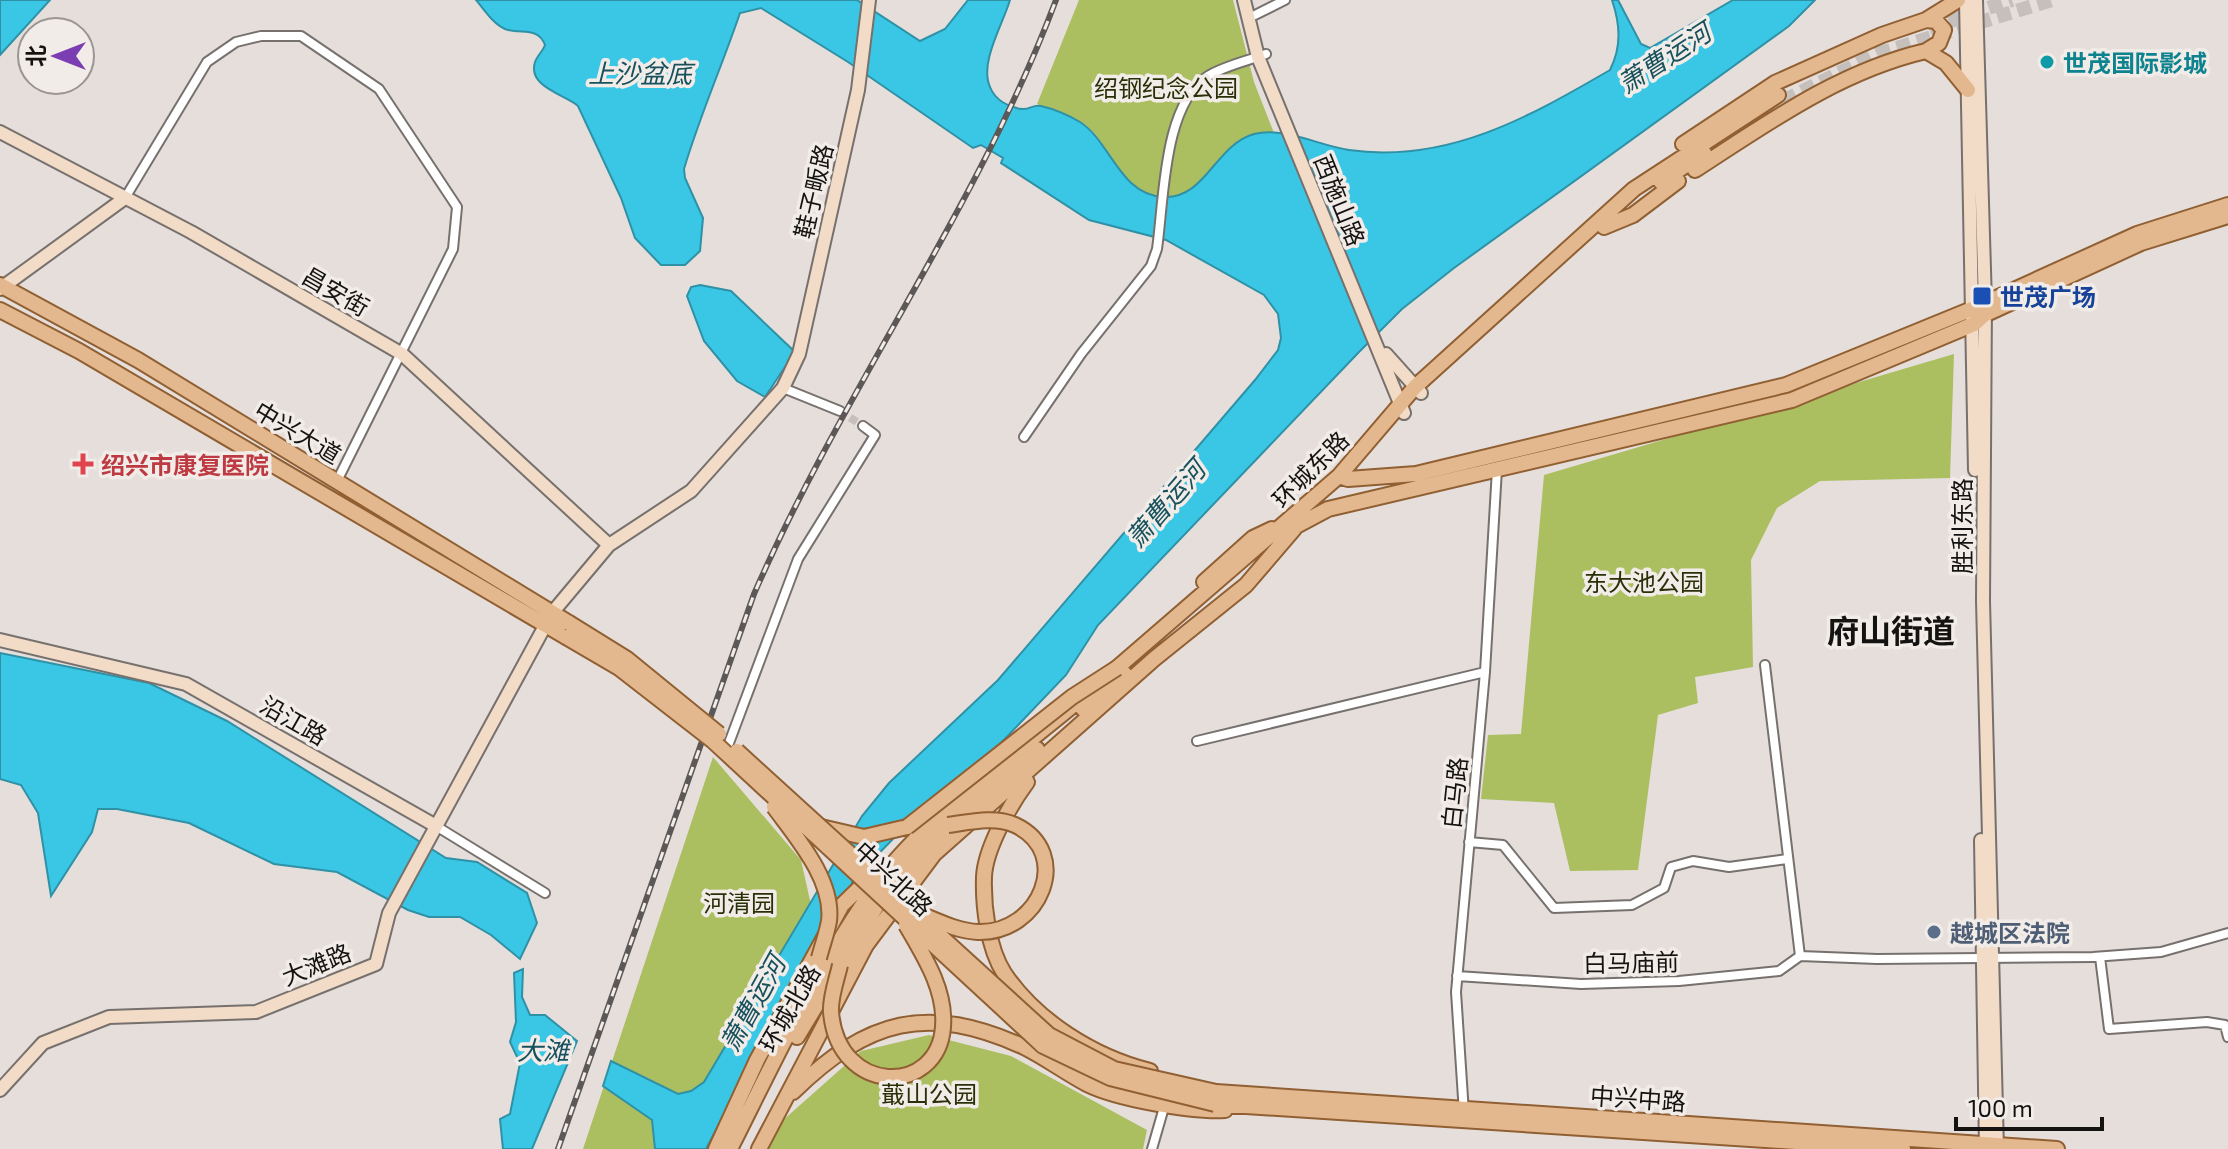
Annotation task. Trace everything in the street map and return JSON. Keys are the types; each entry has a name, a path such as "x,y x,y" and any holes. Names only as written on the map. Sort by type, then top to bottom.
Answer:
{"main road":[{"path":"1601,224 1607,203 1622,186 1775,83 1882,35 1926,20 1958,0"},
{"path":"1601,224 1633,215 1792,107 1881,62 1926,51 1939,43 1944,30 1936,21 1926,20"},
{"path":"1926,51 1946,63 1968,90"},
{"name":"环城东路","path":"881,887 925,830 1294,524 1344,478 1418,390 1601,224 1780,98"},
{"path":"1344,478 1416,474 1786,385 1979,313 2137,234 2228,205"},
{"path":"716,1149 757,1060 842,905 1036,720 1099,674 1253,538 1328,509 1792,400 1979,313 2141,243 2228,216"},
{"name":"中兴大道","path":"1,287 138,360 337,481 549,619"},
{"name":"中兴大道","path":"0,310 79,351 568,630"},
{"path":"759,1149 866,945 934,854 1154,659 1246,585 1294,524"},
{"name":"环城东路","path":"881,887 1244,565"},
{"name":"中兴北路","path":"568,630 627,659 729,743 821,827 1043,1046 1110,1078 1216,1098"},
{"name":"中兴北路","path":"568,630 713,741 907,913"},
{"path":"821,827 864,837 907,827 1072,697 1117,668"},
{"path":"1041,762 1008,808 984,874 986,919 1003,971 1035,1009 1077,1041 1140,1069 1235,1093"},
{"path":"729,1149 819,958 829,918 825,892 806,851 752,778"},
{"path":"907,913 955,929 979,932 1000,929 1027,916 1043,892 1045,866 1034,839 1015,825 992,820 948,825"},
{"name":"环城北路","path":"810,1003 840,965 881,887"},
{"name":"环城北路","path":"729,1149 810,1003 881,887"},
{"path":"840,965 831,1008 841,1048 858,1067 889,1078 905,1076 923,1065 937,1046 943,1028 941,998 907,913"},
{"path":"784,1100 825,1061 854,1041 909,1022 965,1024 1025,1048 1090,1086 1202,1111 1255,1107"},
{"name":"中兴中路","path":"1216,1098 1235,1093 1464,1115 1903,1149"},
{"name":"中兴中路","path":"1216,1098 1255,1107 1464,1115 2057,1149"}],"street":[{"name":"西施山路","path":"1244,0 1264,60 1402,410"},
{"name":"西施山路","path":"1251,0 1264,60"},
{"path":"1255,15 1285,0"},
{"name":"胜利东路","path":"1966,0 1979,313"},
{"name":"胜利东路","path":"1976,0 1992,1146"},
{"name":"鞋子畈路","path":"549,619 609,545 691,491 783,388 799,354 858,90 869,1"},
{"path":"1,287 125,198 207,62 236,42 261,36 301,36 379,89 457,207 453,249 337,481"},
{"path":"1024,437 1081,354 1151,266 1157,249 1172,137 1190,91 1209,75 1264,60"},
{"name":"昌安街","path":"0,132 125,198 402,354 609,545"},
{"name":"西施山路","path":"1386,363 1418,390"},
{"path":"783,388 840,411"},
{"path":"729,743 798,559 875,435 863,426"},
{"name":"白马路","path":"1464,1115 1457,976 1485,672 1497,469"},
{"name":"大滩路","path":"0,1090 43,1043 109,1017 256,1012 376,964 389,913 549,619"},
{"name":"沿江路","path":"0,640 186,684 436,826 545,893"},
{"path":"1765,665 1800,956 2100,957 2161,952 2228,933"},
{"path":"1197,741 1485,672"},
{"path":"1469,842 1503,845 1554,908 1632,905 1664,888 1671,867 1693,861 1729,867 1787,859"},
{"name":"白马庙前","path":"1457,976 1581,984 1679,981 1779,971 1800,956"},
{"path":"2100,957 2109,1029 2207,1022 2225,1025 2228,1037"},
{"path":"1152,1149 1165,1104"}],"green space":[{"name":"绍钢纪念公园","path":"1079,0 1233,0 1254,82 1274,133 1254,134 1238,142 1201,180 1173,196 1155,196 1134,186 1092,131 1066,114 1037,104"},
{"name":"东大池公园","path":"1954,354 1950,478 1820,481 1777,508 1751,560 1753,667 1695,677 1698,703 1658,715 1638,870 1570,871 1554,803 1481,799 1488,735 1521,734 1544,475"},
{"name":"河清园","path":"713,757 801,860 813,914 680,1149 583,1149"},
{"name":"蕺山公园","path":"929,1035 1011,1056 1147,1130 1143,1149 764,1149 773,1129 861,1051"}],"water":[{"path":"0,0 50,0 35,16 16,16 16,37 0,55"},
{"path":"476,0 857,0 920,41 945,29 968,0 1010,0 993,44 988,67 987,77 995,96 1013,107 1041,106 1080,122 1091,131 1136,187 1163,197 1177,196 1189,190 1229,149 1254,134 1289,134 1338,148 1385,153 1453,143 1518,120 1610,70 1618,35 1612,0 1618,0 1641,44 1650,48 1733,0 1815,0 1789,26 1454,268 1402,309 1098,625 1066,675 999,745 923,808 853,880 844,909 754,1057 706,1149 655,1149 652,1120 603,1086 611,1061 678,1094 691,1091 704,1082 862,816 889,783 998,680 1255,380 1278,350 1281,338 1278,314 1264,295 1166,240 1089,220 1001,163 1003,158 981,145 973,148 848,62 761,8 740,13 684,169 703,218 700,251 685,265 661,265 635,238 621,198 578,106 537,78 535,62 545,45 542,39 533,33 501,27"},
{"path":"700,285 731,291 795,352 765,397 737,381 704,341 687,296 691,287"},
{"path":"0,653 149,683 227,721 446,858 477,862 527,893 537,923 520,959 491,935 460,917 429,917 408,910 337,872 274,864 189,823 117,809 98,809 92,832 51,896 38,813 21,785 0,779"},
{"name":"大滩","path":"523,969 522,997 530,1015 545,1015 577,1041 532,1149 503,1149 500,1119 510,1114 520,1063 510,1042 516,1022 514,973"}],"tunnel":[{"path":"1929,28 2012,0"},
{"path":"1783,101 1877,54 2052,0"},
{"path":"840,411 863,426"}],"railway":[{"path":"558,1149 754,594 828,444 988,152 1056,0"}],"place":[{"name":"世茂国际影城","path":"2047,62"},
{"name":"世茂广场","path":"1982,296"},
{"name":"绍兴市康复医院","path":"83,464"},
{"name":"越城区法院","path":"1934,932"}],"district":[{"name":"府山街道","path":"1891,630"}],"water label":[{"name":"萧曹运河","path":"1664,57"},
{"name":"上沙盆底","path":"640,72"},
{"name":"萧曹运河","path":"1165,503"},
{"name":"萧曹运河","path":"752,1003"}]}
